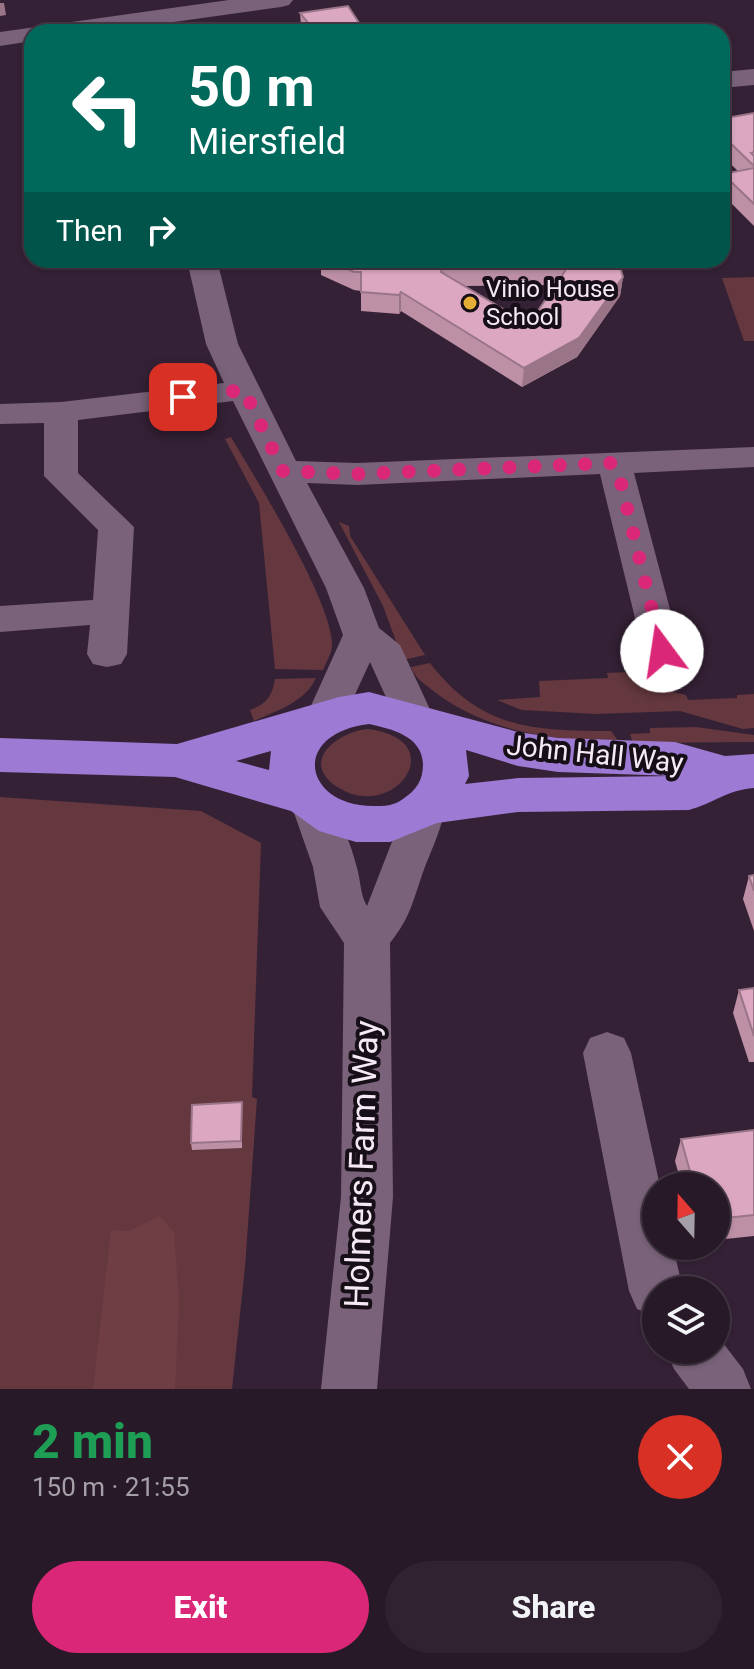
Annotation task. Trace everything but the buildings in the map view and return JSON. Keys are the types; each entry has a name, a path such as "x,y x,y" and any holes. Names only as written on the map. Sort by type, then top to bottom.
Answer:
{"highway":[{"path":"0,755 175,760 308,802 333,818 369,824 404,819 425,808 442,791 449,772 447,752 436,734 416,719 393,710 369,708 346,711 175,760"},
{"name":"John Hall Way","path":"416,719 518,749 602,759 675,759 739,772"},
{"path":"308,802 293,781 291,765 300,740 323,720"},
{"name":"John Hall Way","path":"425,808 518,795 689,793 739,772"}],"street":[{"path":"91,24 281,0"},
{"path":"0,39 24,35"},
{"path":"730,79 754,77"},
{"path":"204,268 222,344 283,471 345,588 362,635 386,655 416,719"},
{"path":"0,414 61,412 244,390"},
{"path":"61,412 61,476 116,527 107,654"},
{"path":"283,471 357,474 754,457"},
{"path":"612,463 620,479 662,651"},
{"path":"0,619 111,611"},
{"path":"323,720 362,635"},
{"path":"308,802 335,867 342,907 367,939 390,910 398,880 418,836 425,808"},
{"name":"Holmers Farm Way","path":"349,1389 367,1197 367,939"},
{"path":"607,1053 653,1276"},
{"path":"704,1364 723,1389 754,1386"}],"shaded area":[{"path":"754,277 754,341 744,341 722,278"},
{"path":"231,437 292,542 321,602 330,628 332,647 323,670 275,669 259,503 225,439"},
{"path":"339,522 349,526 350,536 425,655 403,660 383,606"},
{"path":"430,663 449,685 489,714 533,727 611,731 619,742 523,732 478,717 436,693 418,678 411,667"},
{"path":"646,671 664,690 686,695 688,700 737,698 737,695 754,694 754,728 743,729 680,711 596,714 522,710 497,700 540,697 539,681 608,678 607,673"},
{"path":"316,678 298,699 254,721 250,710 267,699 275,679"},
{"path":"696,727 754,735 754,742 633,743 630,734 650,733 650,728"},
{"path":"368,729 393,736 407,748 411,761 406,775 395,787 379,795 360,796 339,788 327,778 322,769 322,759 334,742 356,731"},
{"path":"0,797 201,811 261,843 252,1097 257,1099 245,1267 232,1389 0,1389"},
{"path":"160,1216 174,1232 179,1302 175,1389 93,1389 111,1230 129,1231"}],"place":[{"name":"Vinio House School","path":"470,303"}],"route":[{"path":"183,397 244,390 283,471 357,474 612,463 620,479 662,651"}]}
